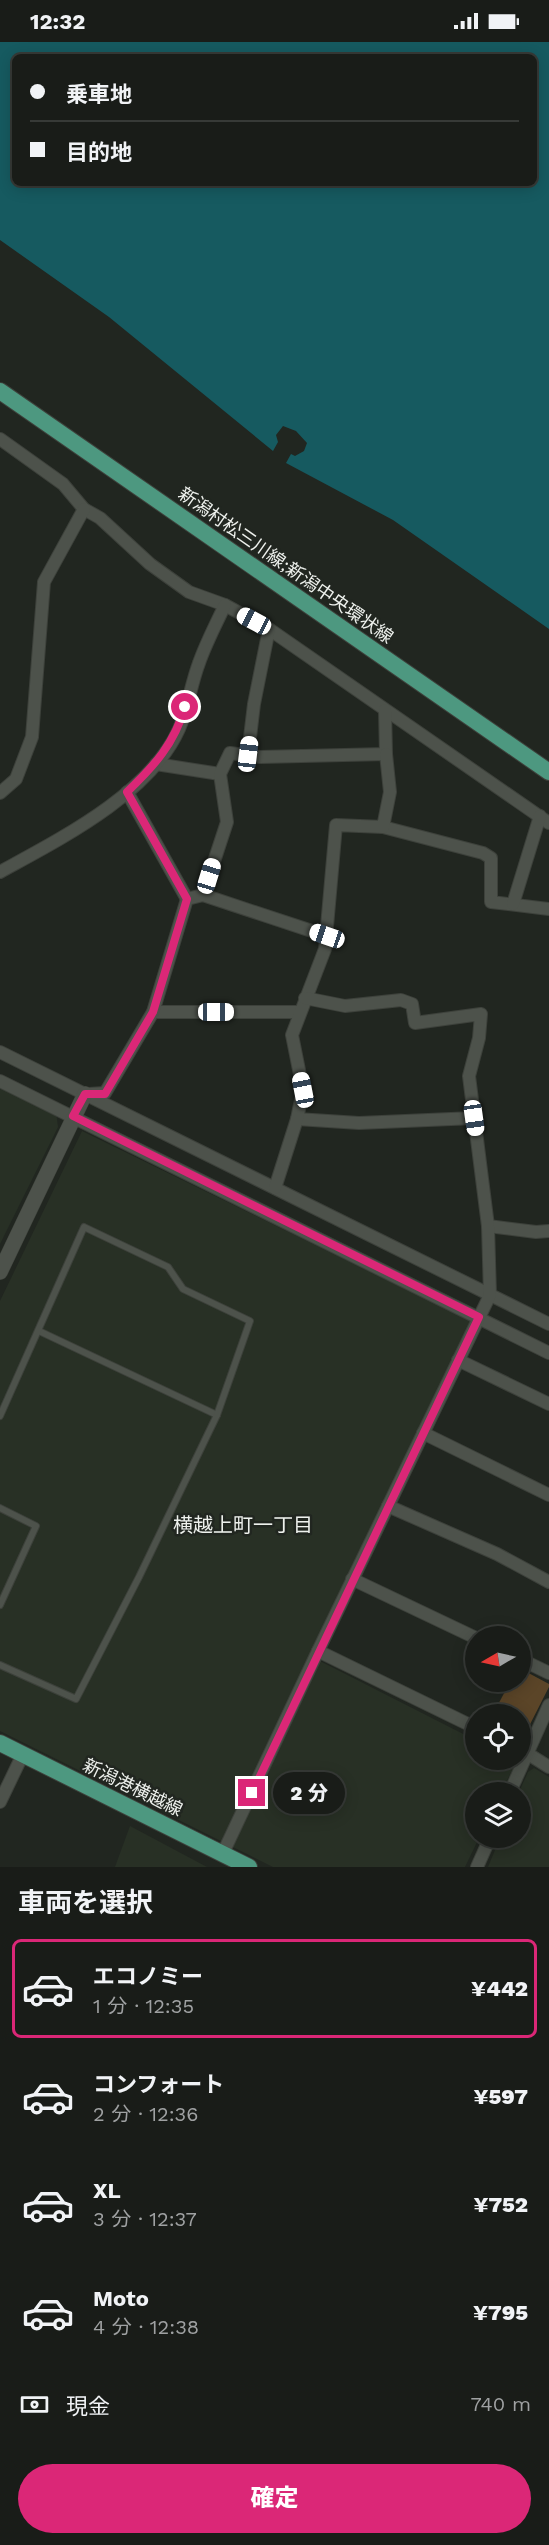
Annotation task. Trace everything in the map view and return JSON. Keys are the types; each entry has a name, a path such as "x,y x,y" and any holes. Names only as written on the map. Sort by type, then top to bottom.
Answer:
{"main road":[{"name":"新潟村松三川線;新潟中央環状線","path":"0,391 549,772"},
{"name":"新潟港横越線","path":"0,1743 249,1867"}],"street":[{"path":"0,440 63,484 84,509 100,518 150,564 189,592 225,605 269,629 544,819 513,904"},
{"path":"0,793 16,779 32,737 44,582 84,509"},
{"path":"0,872 79,828 127,792 156,764 178,729 199,662 225,605"},
{"path":"248,754 254,704 269,629"},
{"path":"383,827 390,792 385,710"},
{"path":"203,895 226,822 220,774 230,753 260,757 386,754"},
{"path":"156,764 220,774"},
{"path":"85,1094 105,1094 153,1012 187,899 127,792"},
{"path":"275,1188 297,1119 303,1090 292,1035 325,949 336,825 383,827 483,853 491,858 491,902 549,909"},
{"path":"187,899 203,895 327,936"},
{"path":"223,1853 352,1579 490,1295 488,1226 469,1076 479,1038 481,1014 415,1023 411,1004 401,1000 345,1006 305,998"},
{"path":"153,1012 300,1012"},
{"path":"0,1052 549,1324"},
{"path":"0,1081 549,1353"},
{"path":"0,1272 85,1094"},
{"path":"297,1119 359,1123 474,1118"},
{"path":"488,1226 536,1232 549,1231"},
{"path":"458,1360 549,1404"},
{"path":"423,1433 549,1495"},
{"path":"388,1506 497,1554 549,1582"},
{"path":"352,1579 465,1633"},
{"path":"318,1651 465,1723"},
{"path":"531,1664 549,1673"},
{"path":"531,1738 549,1705"},
{"path":"0,1802 23,1754"},
{"path":"531,1755 549,1767"},
{"path":"477,1867 486,1848"}],"lane":[{"path":"0,1416 84,1227 168,1267 183,1289 250,1321 218,1415 139,1578 76,1699 0,1665"},
{"path":"39,1331 218,1415"},
{"path":"0,1508 36,1526 0,1605"}],"shaded area":[{"path":"0,1085 56,1112 58,1127 0,1244"},
{"path":"82,1131 473,1322 310,1656 465,1735 465,1770 512,1770 506,1782 465,1782 465,1848 474,1848 465,1867 273,1867 0,1731 0,1301"},
{"path":"531,1674 549,1684 531,1722 531,1704 498,1704 505,1692 531,1692"},
{"path":"534,1768 549,1777 549,1867 488,1867 496,1848 531,1848 531,1782 524,1782"},
{"path":"130,1826 207,1867 115,1867"}],"water":[{"path":"0,42 549,42 549,629 393,520 286,463 291,454 295,456 304,451 307,443 296,431 283,426 276,435 278,442 273,451 109,317 0,240"}],"district":[{"name":"横越上町一丁目","path":"243,1525"}],"route":[{"path":"185,707 178,729 156,764 127,792 187,899 153,1012 105,1094 85,1094 73,1116 479,1317 252,1793"}]}
